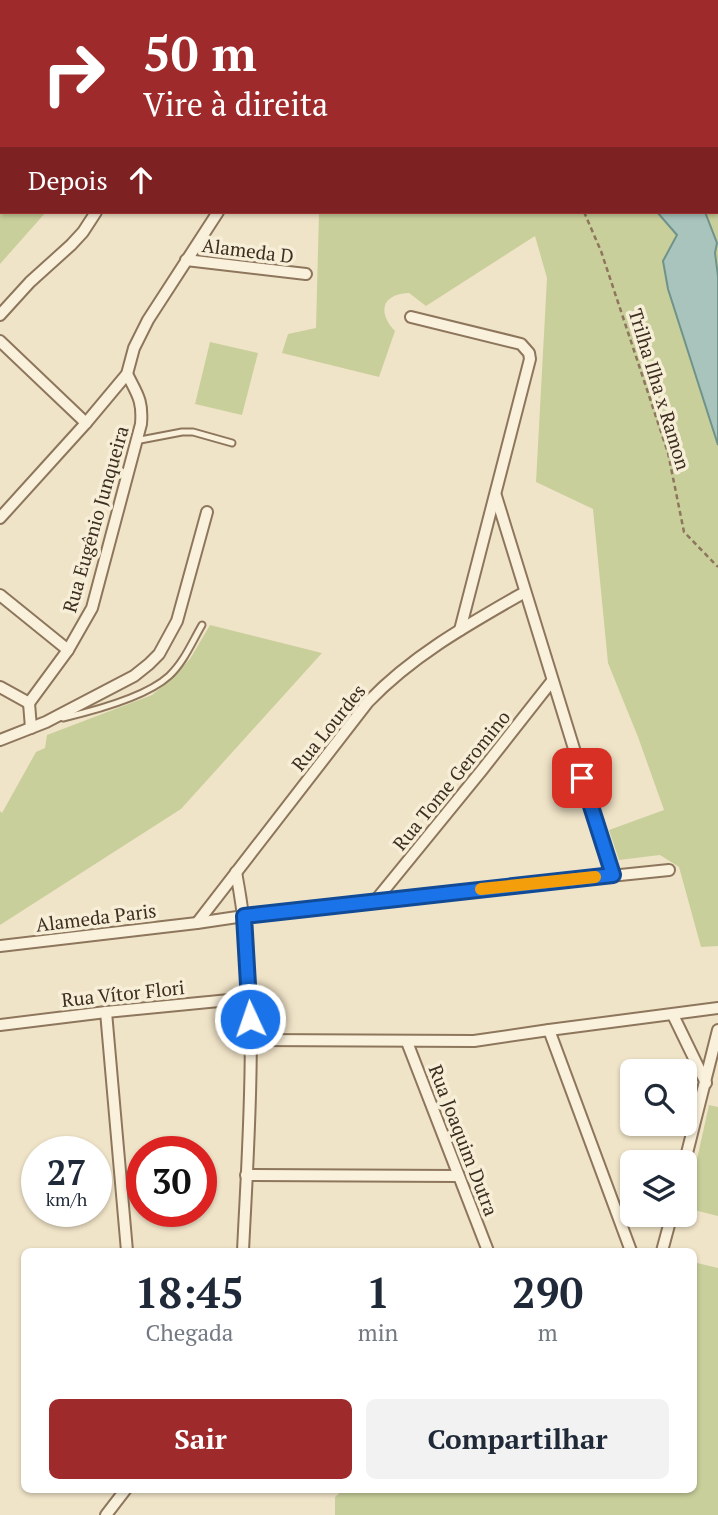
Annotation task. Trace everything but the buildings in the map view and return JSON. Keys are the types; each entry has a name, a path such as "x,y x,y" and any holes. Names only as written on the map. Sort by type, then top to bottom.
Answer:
{"street":[{"path":"0,315 30,282 71,245 95,214"},
{"path":"0,518 127,374 134,348 148,320 217,214"},
{"name":"Alameda D","path":"186,260 306,274"},
{"path":"411,317 521,344 529,353 530,359 460,630"},
{"path":"0,341 86,423"},
{"name":"Rua Eugênio Junqueira","path":"29,703 82,629 92,608 141,424 141,400 127,374"},
{"path":"495,494 613,875"},
{"path":"0,740 46,722 134,676 159,654 177,621 207,512"},
{"name":"Rua Lourdes","path":"197,923 368,702 411,663 460,630 525,592"},
{"path":"0,595 68,650"},
{"name":"Rua Tome Geromino","path":"376,900 552,681"},
{"path":"0,687 29,703 31,729"},
{"name":"Alameda Paris","path":"0,946 376,900 669,870"},
{"path":"236,872 244,916 251,1040 243,1248"},
{"name":"Rua Vítor Flori","path":"0,1024 250,998"},
{"path":"251,1040 474,1041 718,1009"},
{"path":"106,1012 127,1248"},
{"path":"673,1015 706,1083"},
{"path":"549,1030 630,1248"},
{"path":"688,1150 718,1030"},
{"name":"Rua Joaquim Dutra","path":"407,1042 487,1248"},
{"path":"246,1175 458,1176"},
{"path":"663,1248 668,1227"},
{"path":"106,1515 123,1493"}],"lane":[{"path":"135,441 193,432 232,443"},
{"path":"46,722 95,710 158,685 182,660 202,625"}],"path":[{"name":"Trilha Ilha x Ramon","path":"585,214 601,251 668,453 684,532 718,566"}],"green space":[{"path":"0,214 44,214 0,264"},
{"path":"319,214 659,214 677,236 663,261 668,289 718,445 718,946 701,947 679,867 660,855 619,860 609,830 664,810 608,663 593,509 536,482 547,278 535,236 426,306 409,293 388,300 384,311 395,331 379,377 282,353 288,334 316,328"},
{"path":"706,214 718,214 718,276 715,253 717,243"},
{"path":"210,342 258,353 242,415 195,404"},
{"path":"210,625 322,653 181,809 0,925 0,811 2,813 36,752 45,748 47,735 152,695 190,659"},
{"path":"709,1105 718,1107 718,1216 697,1211 697,1159"},
{"path":"697,1263 718,1268 718,1515 335,1515 335,1497 340,1493 697,1493"}],"water":[{"path":"659,214 706,214 717,243 718,445 668,289 663,261 677,235"}],"slow traffic":[{"path":"481,889 595,877"}],"route":[{"path":"250,1019 244,916 613,875 582,778"}]}
